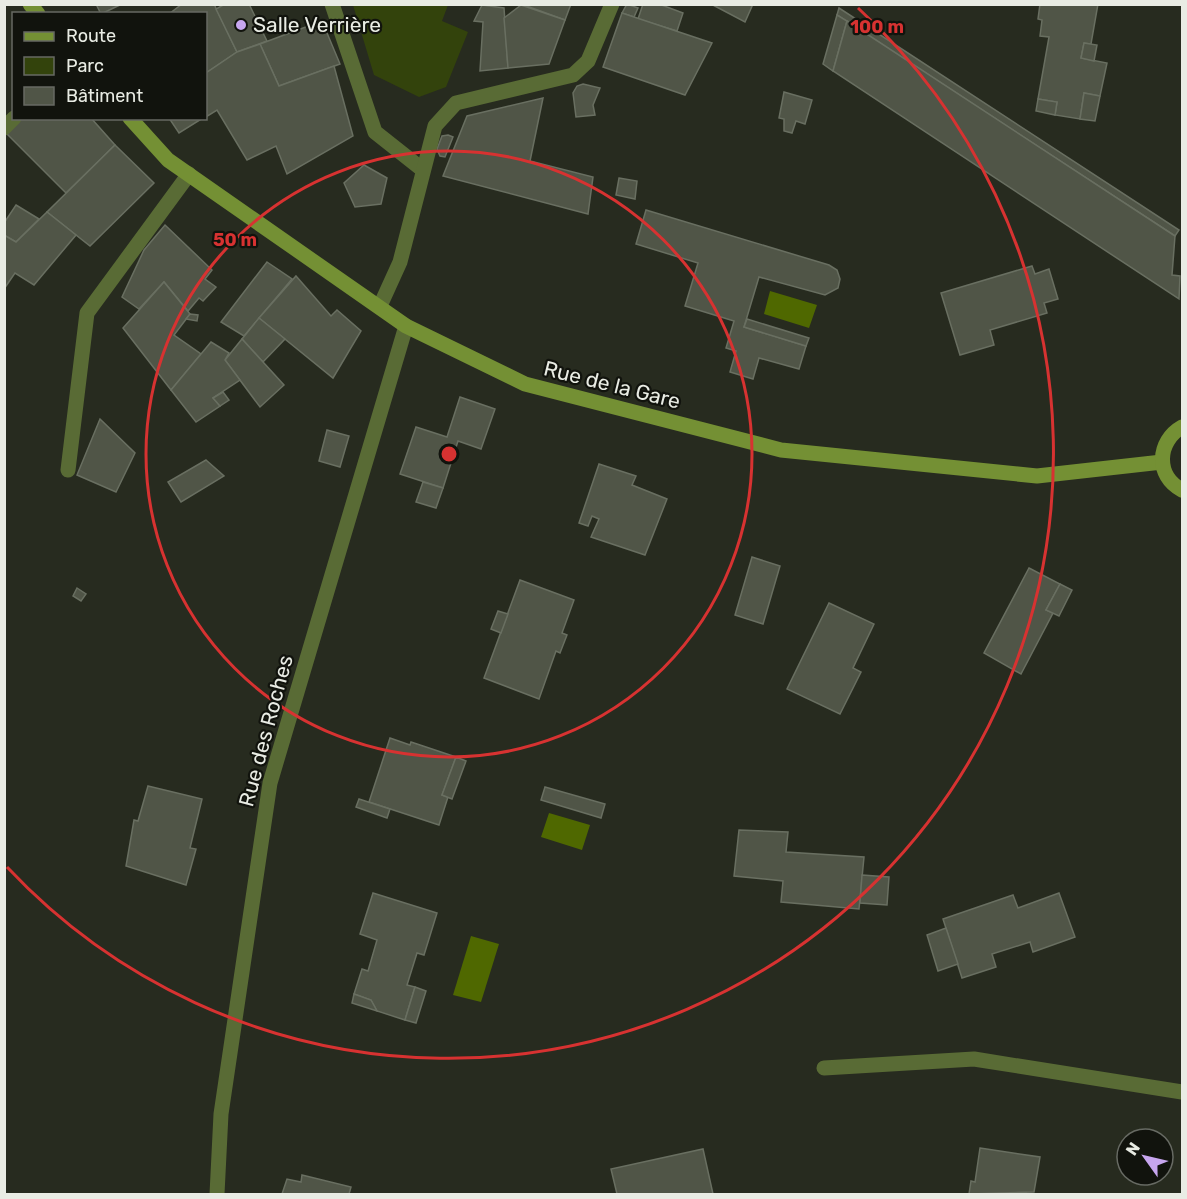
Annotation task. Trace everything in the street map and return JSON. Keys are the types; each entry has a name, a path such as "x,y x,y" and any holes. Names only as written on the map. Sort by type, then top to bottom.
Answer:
{"street":[{"path":"332,4 375,132 423,170"},
{"path":"380,306 400,262 435,126 456,103 573,75 588,61 612,4"},
{"name":"Rue de la Gare","path":"132,120 168,160 406,326 525,384 780,450 1037,476 1162,462"},
{"path":"68,470 87,313 189,174"},
{"name":"Rue des Roches","path":"217,1194 221,1114 270,783 406,326"},
{"path":"1182,427 1167,440 1162,451 1162,462 1170,482 1182,490"},
{"path":"824,1068 974,1059 1182,1092"}],"green space":[{"path":"353,5 448,5 442,21 468,32 446,87 419,97 374,75"}],"shaded area":[{"path":"770,291 817,305 809,328 764,314"},
{"path":"549,813 590,825 582,850 541,837"},
{"path":"471,936 499,944 481,1002 453,995"}],"building":[{"path":"96,4 122,4 105,12 100,12"},
{"path":"182,4 214,4 237,52 207,72 207,12 172,12"},
{"name":"Salle Verrière","path":"225,4 249,4 267,41 237,52 216,9"},
{"path":"521,4 571,4 565,20"},
{"path":"627,4 638,8 634,17 622,13"},
{"path":"643,4 659,4 683,13 677,31 638,19"},
{"path":"711,4 753,4 745,22"},
{"path":"1040,4 1098,4 1091,44 1084,43 1081,58 1107,63 1100,96 1084,93 1080,119 1055,115 1057,102 1038,99 1049,37 1040,36 1042,20 1038,19"},
{"path":"482,5 504,8 508,68 480,71 483,22 474,21"},
{"path":"521,5 565,20 549,64 508,68 504,18"},
{"path":"839,8 1179,230 1175,236 837,15"},
{"path":"622,13 712,43 685,95 603,67"},
{"path":"837,15 847,21 833,71 823,64"},
{"path":"322,21 340,64 279,86 260,44"},
{"path":"847,21 1175,236 1172,275 1180,276 1179,299 833,71"},
{"path":"1084,43 1097,45 1094,61 1081,58"},
{"path":"260,44 279,86 334,66 353,136 287,174 276,146 247,160 217,110 207,116 207,72 237,52"},
{"path":"583,84 600,88 593,105 595,115 576,117 573,93 577,86"},
{"path":"784,92 812,100 805,124 796,121 792,133 784,131 784,119 779,118"},
{"path":"1084,93 1100,96 1095,121 1080,119"},
{"path":"543,98 530,161 593,177 588,214 443,176 467,116"},
{"path":"1038,99 1057,102 1055,115 1036,111"},
{"path":"18,120 93,120 115,145 66,193 7,134"},
{"path":"170,120 200,120 179,133"},
{"path":"442,136 453,137 445,157 440,156 437,149"},
{"path":"115,145 154,183 90,246 47,212"},
{"path":"364,165 387,178 381,204 355,207 344,183"},
{"path":"619,178 637,181 635,199 616,195"},
{"path":"16,205 39,219 16,242 4,235 4,223"},
{"path":"646,210 829,265 837,270 840,279 838,288 825,295 759,277 744,327 806,346 799,369 759,358 753,379 730,372 736,351 726,348 734,321 685,306 698,263 636,244"},
{"path":"47,212 76,235 34,285 15,273 4,289 4,235 16,242"},
{"path":"165,225 212,270 205,279 216,287 203,301 199,298 188,311 164,282 139,309 122,297 144,250"},
{"path":"267,262 292,279 244,336 221,322"},
{"path":"1032,266 1035,274 1049,269 1058,299 1044,303 1047,313 990,330 994,345 960,355 941,293"},
{"path":"296,276 331,316 337,310 361,331 333,378 259,318"},
{"path":"164,282 190,314 174,335 201,354 171,390 123,328"},
{"path":"190,314 198,315 197,321 186,319"},
{"path":"259,318 285,339 263,362 242,339"},
{"path":"747,319 809,338 806,346 744,327"},
{"path":"242,339 284,385 260,407 225,360"},
{"path":"211,342 229,353 225,360 240,380 213,398 220,406 196,422 171,390"},
{"path":"223,392 229,400 220,406 213,398"},
{"path":"460,397 495,409 481,449 458,441 443,488 400,474 416,427 447,437"},
{"path":"100,419 135,453 116,492 77,475"},
{"path":"327,430 349,436 340,467 319,461"},
{"path":"206,460 224,476 181,502 168,482"},
{"path":"599,464 636,476 632,485 667,499 645,555 591,537 599,519 592,516 588,526 579,523"},
{"path":"423,482 443,488 436,508 416,502"},
{"path":"752,557 780,566 763,624 735,615"},
{"path":"1029,568 1060,584 1046,610 1053,613 1021,674 984,653"},
{"path":"520,580 574,600 562,633 567,635 560,653 556,651 539,699 484,678"},
{"path":"1060,584 1072,590 1059,616 1046,610"},
{"path":"77,588 86,594 81,601 73,596"},
{"path":"829,603 874,624 853,668 861,672 840,714 787,689"},
{"path":"498,611 508,614 501,633 491,629"},
{"path":"390,738 410,745 411,742 456,757 442,795 448,797 439,825 369,802"},
{"path":"456,757 466,761 452,799 442,795"},
{"path":"148,786 202,799 190,848 196,849 186,885 126,866 134,820 138,821"},
{"path":"545,787 605,804 601,818 541,800"},
{"path":"359,799 390,809 387,818 356,807"},
{"path":"739,830 788,832 786,852 864,857 859,909 781,902 783,881 734,876"},
{"path":"862,875 889,877 887,905 860,903"},
{"path":"373,893 437,913 424,955 417,953 407,985 415,987 405,1020 377,1011 371,1000 354,994 362,969 368,971 377,940 360,934"},
{"path":"1059,893 1075,937 1033,952 1030,942 992,954 996,967 962,978 943,919 1013,895 1018,908"},
{"path":"946,928 958,964 938,971 927,935"},
{"path":"415,987 426,991 416,1023 405,1020"},
{"path":"354,994 371,1000 377,1011 352,1003"},
{"path":"980,1148 1040,1157 1034,1192 969,1194 971,1181 975,1182"},
{"path":"703,1149 713,1194 617,1194 611,1169"},
{"path":"302,1175 351,1187 349,1194 282,1194 287,1179 301,1182"}],"place":[{"name":"Salle Verrière","path":"241,25"}]}
